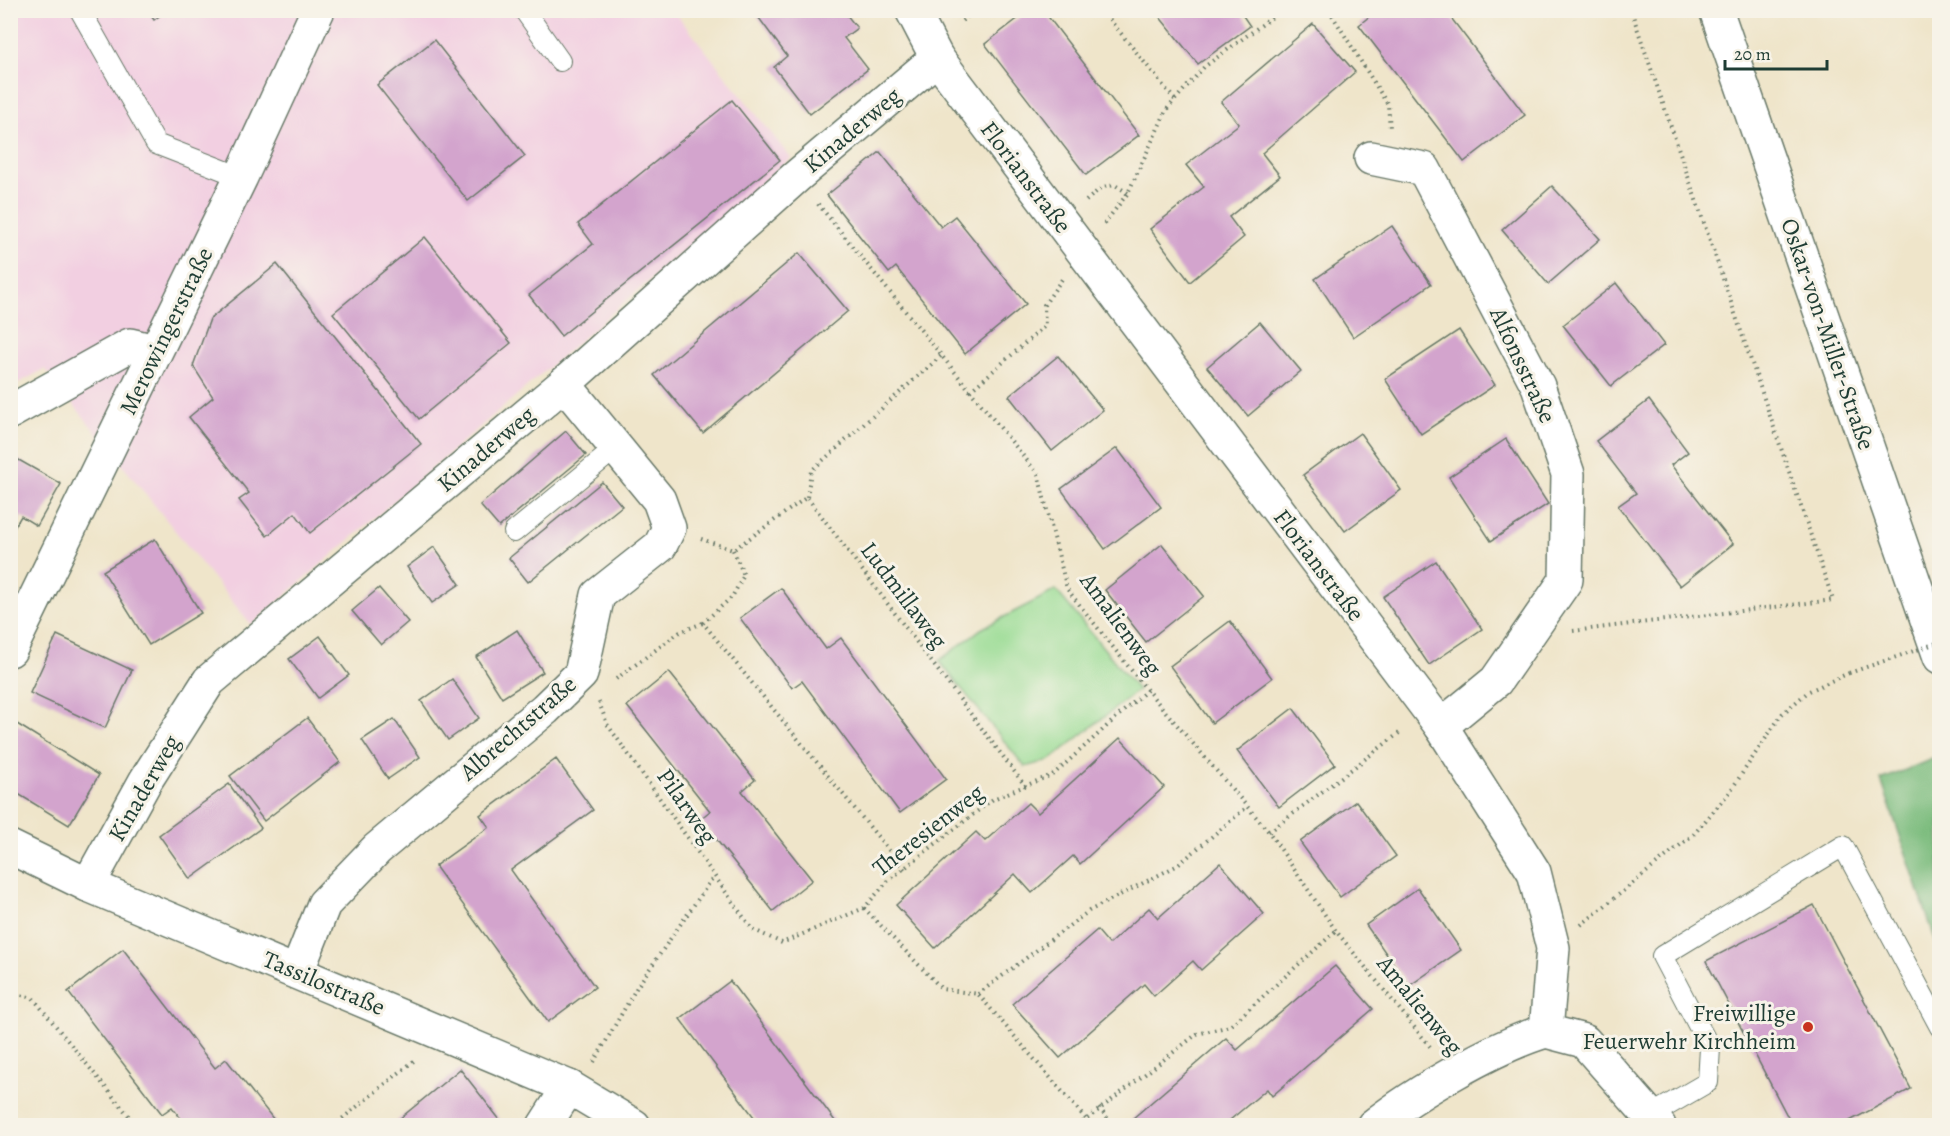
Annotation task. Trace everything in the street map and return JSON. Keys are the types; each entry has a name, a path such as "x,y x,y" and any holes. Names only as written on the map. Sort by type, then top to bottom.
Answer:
{"street":[{"name":"Merowingerstraße","path":"10,650 242,177 318,10"},
{"name":"Florianstraße","path":"912,10 937,58 1090,248 1436,718 1534,872 1553,948 1546,1031"},
{"name":"Oskar-von-Miller-Straße","path":"1716,10 1940,657"},
{"name":"Kinaderweg","path":"88,885 146,780 209,681 564,384 796,177 937,58"},
{"name":"Alfonsstraße","path":"1382,160 1424,169 1538,386 1568,474 1566,580 1496,681 1436,718"},
{"path":"10,412 130,345 155,351"},
{"path":"564,384 659,500 669,528"},
{"name":"Albrechtstraße","path":"297,972 324,904 377,849 545,709 588,683 597,595 660,546 669,528"},
{"name":"Tassilostraße","path":"10,847 88,885 569,1087 634,1125"},
{"path":"1373,1125 1453,1075 1524,1037 1546,1031 1584,1041 1655,1120"},
{"path":"544,1125 569,1087"}],"lane":[{"path":"80,10 156,144 242,177"},
{"path":"524,10 560,61"},
{"path":"514,532 616,448"},
{"path":"1655,1120 1708,1082 1710,1048 1662,956 1843,846 1940,1027"}],"path":[{"path":"962,21 975,10"},
{"path":"1102,10 1175,100"},
{"path":"970,391 1045,326 1044,305 1056,285 1090,248 1128,193 1167,109 1204,67 1282,10"},
{"path":"1329,10 1388,105 1382,160"},
{"path":"1527,636 1833,600 1631,10"},
{"name":"Amalienweg","path":"796,177 1038,474 1067,589 1147,690 1269,832 1336,931 1453,1075"},
{"path":"1081,205 1102,187 1115,185 1128,193"},
{"path":"733,550 807,497 811,471 941,356"},
{"name":"Ludmillaweg","path":"807,497 1026,788"},
{"path":"588,683 703,623 732,597 744,575 733,550 669,528"},
{"path":"703,623 905,870"},
{"path":"1553,948 1694,834 1729,793 1782,714 1809,691 1850,673 1940,642"},
{"name":"Pilarweg","path":"588,683 607,724 752,929 782,943"},
{"name":"Theresienweg","path":"782,943 864,908 888,881 993,799 1026,788 1054,774 1147,690"},
{"path":"1269,832 1436,718"},
{"path":"978,994 1089,911 1178,866 1248,807"},
{"path":"569,1087 592,1065 637,987 714,876"},
{"path":"864,908 942,989 978,994 1086,1119"},
{"path":"1078,1125 1197,1034 1230,1026 1336,931"},
{"path":"10,992 33,998 136,1125"},
{"path":"333,1125 407,1066 451,1037"},
{"path":"1099,1108 1114,1125"}],"shaded area":[{"path":"11,11 674,11 791,158 251,625 45,369 11,387"}],"green space":[{"path":"1056,590 1138,690 1050,760 1025,767 939,661 981,629"},
{"path":"1937,757 1940,765 1939,951 1881,780"}],"building":[{"path":"147,10 167,10 154,20"},
{"path":"753,10 843,10 857,28 844,38 868,69 810,114 774,67 787,56"},
{"path":"1029,10 1043,10 1139,135 1086,175 985,44"},
{"path":"1154,10 1239,10 1250,26 1198,64"},
{"path":"1377,10 1445,10 1525,115 1464,162 1359,25"},
{"path":"1313,24 1355,72 1262,153 1280,176 1229,217 1244,237 1190,282 1150,229 1204,187 1186,165 1239,124 1221,102"},
{"path":"434,40 525,156 468,201 377,85"},
{"path":"732,100 780,160 561,336 529,295 593,244 578,224"},
{"path":"880,152 941,227 955,216 1026,304 965,354 896,267 889,273 827,195"},
{"path":"1552,186 1600,239 1548,284 1502,230"},
{"path":"1392,226 1431,284 1353,337 1315,279"},
{"path":"425,237 511,343 419,419 333,313"},
{"path":"799,253 848,311 703,433 654,375"},
{"path":"277,264 421,444 310,533 295,513 267,536 239,500 249,493 189,417 213,397 193,366 210,319"},
{"path":"1616,283 1664,345 1611,386 1563,325"},
{"path":"1260,322 1301,371 1248,416 1207,367"},
{"path":"1459,330 1495,385 1421,434 1385,379"},
{"path":"1058,356 1103,410 1052,451 1009,396"},
{"path":"1649,400 1688,452 1671,465 1733,544 1680,586 1618,506 1636,493 1596,441"},
{"path":"566,431 586,455 499,527 480,505"},
{"path":"1360,433 1401,490 1345,531 1303,475"},
{"path":"1506,439 1548,504 1491,541 1449,477"},
{"path":"1117,448 1161,507 1105,549 1061,489"},
{"path":"10,455 61,484 37,526 21,516 10,535"},
{"path":"602,482 622,506 528,582 509,558"},
{"path":"155,539 201,613 149,645 103,571"},
{"path":"1162,544 1204,596 1146,642 1105,590"},
{"path":"434,547 460,584 432,603 407,567"},
{"path":"1436,561 1482,629 1429,665 1383,597"},
{"path":"379,588 408,622 381,645 352,611"},
{"path":"781,588 826,649 841,638 946,779 900,813 802,681 792,688 740,618"},
{"path":"1230,621 1272,678 1212,723 1170,666"},
{"path":"517,630 543,672 502,698 476,657"},
{"path":"57,635 132,670 105,728 30,693"},
{"path":"320,636 349,675 318,698 289,659"},
{"path":"669,672 755,780 742,791 812,880 773,911 700,819 710,811 627,706"},
{"path":"452,679 479,718 448,740 421,701"},
{"path":"1293,708 1335,764 1279,807 1237,751"},
{"path":"307,718 340,762 264,821 230,776"},
{"path":"394,719 420,757 388,779 362,740"},
{"path":"17,724 99,775 69,825 10,789 10,734"},
{"path":"1120,738 1164,787 1080,864 1073,856 1032,893 1015,874 935,948 896,905 976,832 985,841 1028,803 1038,813"},
{"path":"556,759 593,810 511,870 595,987 548,1022 435,866 489,827 480,815"},
{"path":"229,784 261,828 190,879 159,835"},
{"path":"1356,801 1396,856 1340,897 1300,842"},
{"path":"1220,863 1264,914 1201,970 1193,961 1154,996 1144,984 1060,1058 1012,1004 1097,930 1109,944 1149,908 1158,918"},
{"path":"1418,888 1461,950 1409,986 1366,925"},
{"path":"1814,905 1911,1089 1842,1125 1792,1125 1706,961"},
{"path":"123,949 215,1068 226,1059 278,1125 186,1125 172,1107 162,1114 68,992"},
{"path":"1335,966 1373,1009 1272,1096 1267,1089 1224,1125 1138,1125 1132,1119 1226,1038 1237,1050"},
{"path":"730,981 838,1125 760,1125 680,1019"},
{"path":"460,1069 504,1125 392,1125"}],"place":[{"name":"Freiwillige Feuerwehr Kirchheim","path":"1808,1027"}]}
